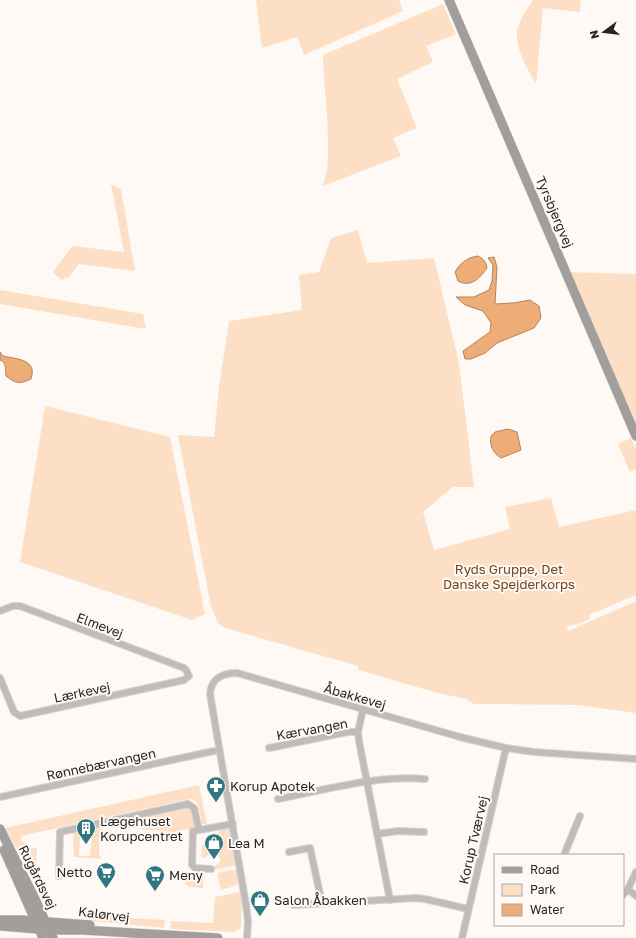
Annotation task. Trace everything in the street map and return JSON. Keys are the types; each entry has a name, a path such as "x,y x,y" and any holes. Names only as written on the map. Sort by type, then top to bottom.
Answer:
{"street":[{"name":"Tyrsbjergvej","path":"449,0 636,436"},
{"name":"Elmevej","path":"0,611 10,606 20,606 184,668 189,676"},
{"name":"Åbakkevej","path":"247,938 248,921 246,905 211,696 212,684 218,678 226,674 236,673 460,737 506,748 534,752 636,759"},
{"name":"Lærkevej","path":"0,678 14,712 20,716 182,681 187,679 189,676"},
{"path":"363,710 358,732 359,741 390,900"},
{"name":"Kærvangen","path":"269,748 348,732 358,732"},
{"name":"Korup Tværvej","path":"462,938 506,748"},
{"name":"Rønnebærvangen","path":"0,797 214,751"},
{"path":"207,752 208,760"},
{"path":"278,799 367,782 397,778 424,780"},
{"path":"59,876 60,832 188,804 194,808 199,830"},
{"path":"564,854 580,816"},
{"path":"211,869 195,868 192,865 193,831 233,824"},
{"name":"Rugårdsvej","path":"0,829 26,878 44,930"},
{"path":"377,834 398,831 424,832"},
{"name":"Rugårdsvej","path":"0,840 17,879 44,930"},
{"path":"289,852 310,848 322,903"},
{"path":"6,854 16,869 44,930"},
{"path":"624,894 636,872"},
{"path":"17,879 26,914 19,920"},
{"path":"628,889 636,896"},
{"path":"294,905 416,898 468,909"},
{"name":"Kalørvej","path":"0,920 19,920 44,930"},
{"name":"Kalørvej","path":"0,926 44,930 82,930 157,936 218,938"}],"green space":[{"path":"256,0 399,0 403,11 304,55 297,37 262,48"},
{"path":"533,0 581,0 580,12 543,8 536,84 520,52 517,38 517,31 520,23"},
{"path":"443,4 456,34 426,46 433,62 397,79 417,128 393,138 401,156 323,186 326,176 328,147 323,55"},
{"path":"111,184 121,189 135,271 79,264 69,277 61,280 53,272 72,246 124,252"},
{"name":"Ryds Gruppe, Det Danske Spejderkorps","path":"358,230 367,263 434,258 459,363 474,487 453,487 423,512 434,550 510,529 505,507 551,498 559,527 636,510 636,595 589,615 590,619 578,624 567,626 568,631 636,601 636,713 578,705 474,704 466,699 438,693 358,670 358,666 225,628 218,623 211,607 178,435 214,437 219,386 229,321 302,310 299,275 319,272 331,238"},
{"path":"568,272 636,274 636,430"},
{"path":"0,290 143,314 146,329 0,304"},
{"path":"45,406 170,437 205,614 192,620 20,562"},
{"path":"631,438 636,449 636,469 630,472 618,444"},
{"path":"199,785 207,824 202,824 198,804 192,799 21,836 22,842 25,843 25,848 37,848 36,869 28,869 5,828"},
{"path":"186,807 192,810 195,825 193,828 174,832 140,829 141,818 136,818 138,817"},
{"path":"131,820 126,821 125,824 110,824"},
{"path":"110,824 100,827 99,854 102,859 74,857 73,831 85,830 80,831 81,837 79,856 90,856 92,836 94,833 93,828 89,828"},
{"path":"228,827 231,830 237,865 214,870 215,866 220,862 220,859 216,854 201,858 202,844 209,844 221,829"},
{"path":"237,869 239,882 235,886 221,890 217,873"},
{"path":"186,872 201,873 203,875 203,888 188,887 188,885 185,885"},
{"path":"239,892 242,894 241,926 234,932 170,929 171,921 213,923 215,897"},
{"path":"92,916 165,920 164,928 92,921"}],"water":[{"path":"478,256 486,264 487,268 484,272 471,283 463,283 458,281 455,272 459,266 468,259"},
{"path":"494,257 497,267 495,304 530,300 539,306 541,318 534,328 497,343 485,353 471,359 465,359 463,351 490,332 491,323 483,311 465,305 456,297 474,297 489,290 492,281 493,265 488,258"},
{"path":"0,352 3,356 19,359 29,364 32,372 31,379 24,382 18,382 13,381 6,376 5,365 0,360"},
{"path":"508,429 517,432 521,450 501,458 492,448 491,436 495,432"}],"place":[{"name":"Korup Apotek","path":"216,803"},
{"name":"Lægehuset Korupcentret","path":"86,845"},
{"name":"Lea M","path":"214,860"},
{"name":"Netto","path":"106,889"},
{"name":"Meny","path":"155,892"},
{"name":"Salon Åbakken","path":"260,917"}]}
